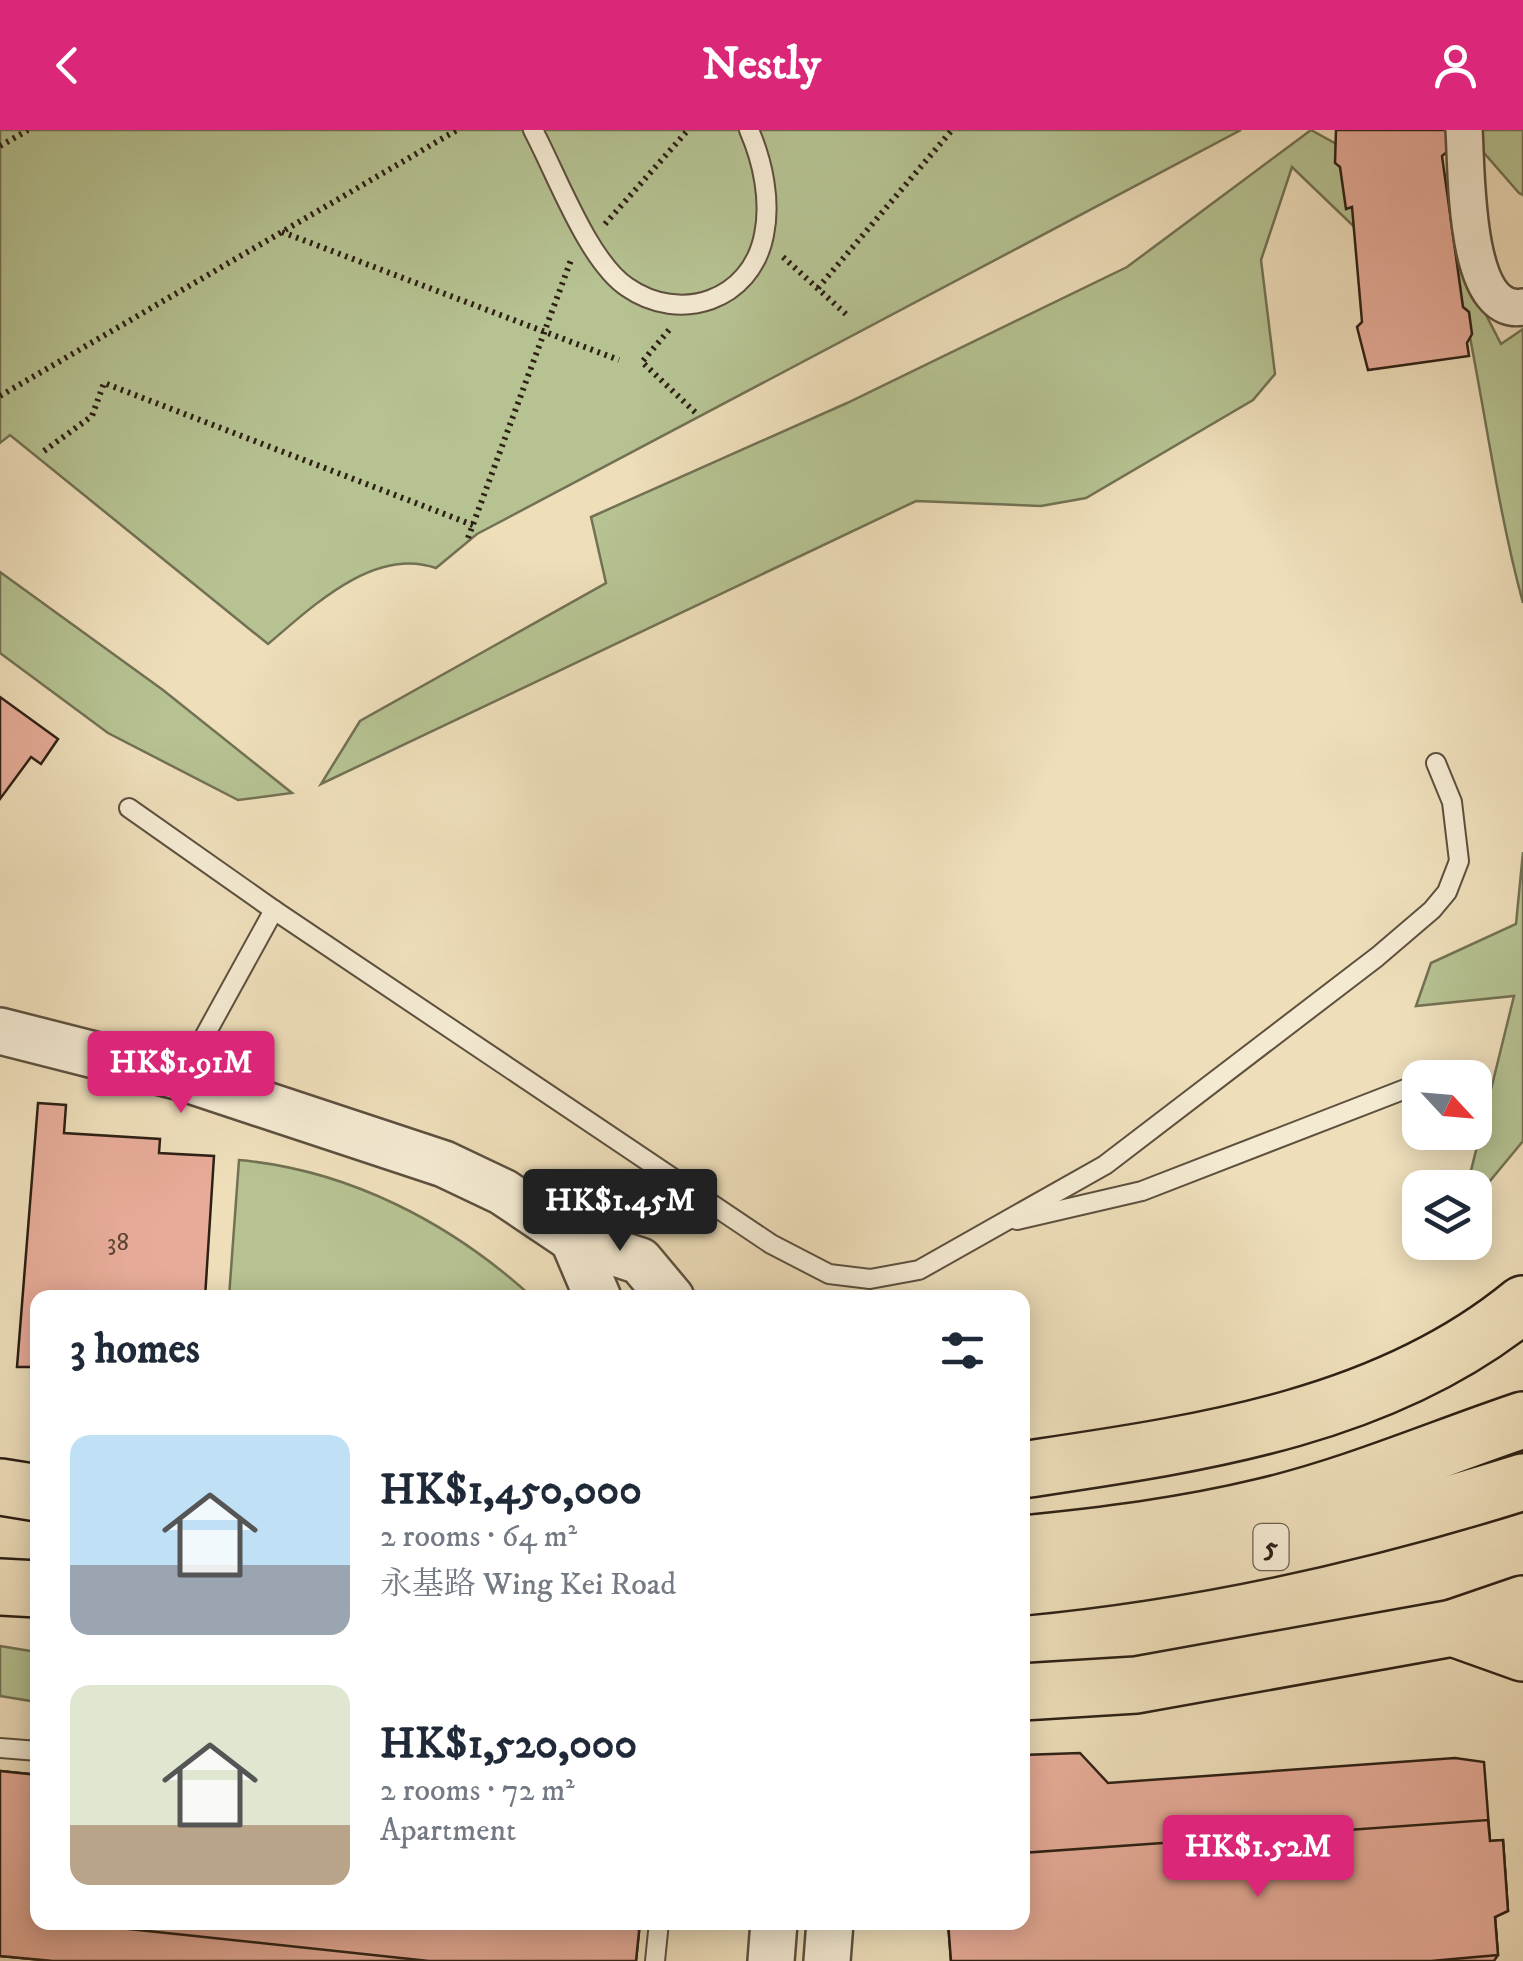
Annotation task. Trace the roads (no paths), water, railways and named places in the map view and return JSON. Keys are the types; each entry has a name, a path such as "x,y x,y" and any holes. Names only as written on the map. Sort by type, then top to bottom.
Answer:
{"highway":[{"path":"1030,1469 1173,1448 1327,1409 1450,1354 1490,1331 1523,1304"},
{"name":"5","path":"1030,1543 1125,1532 1262,1508 1338,1486 1523,1420"},
{"path":"0,1487 30,1485"},
{"path":"0,1487 30,1492"},
{"name":"5","path":"1030,1585 1140,1572 1281,1545 1502,1489"},
{"path":"0,1587 30,1589"},
{"path":"1030,1692 1136,1685 1453,1628 1523,1604"},
{"path":"1453,1628 1523,1653"}],"street":[{"path":"1464,130 1466,259 1493,299 1514,308 1523,307"},
{"path":"0,1030 181,1077 444,1164 503,1192 573,1239 640,1262 663,1290"},
{"path":"573,1239 595,1290"},
{"path":"770,1961 773,1930"},
{"path":"827,1961 829,1930"}],"lane":[{"path":"533,130 611,274 658,304 690,306 724,295 759,255 766,194 749,130"},
{"path":"129,808 771,1244 829,1274 870,1280 920,1270 1105,1165 1377,957 1432,910 1447,892 1460,862 1452,802 1436,763"},
{"path":"181,1077 274,910"},
{"path":"1006,1221 1050,1216 1142,1191 1402,1090"},
{"path":"0,1748 30,1750"},
{"path":"656,1961 658,1930"}]}
